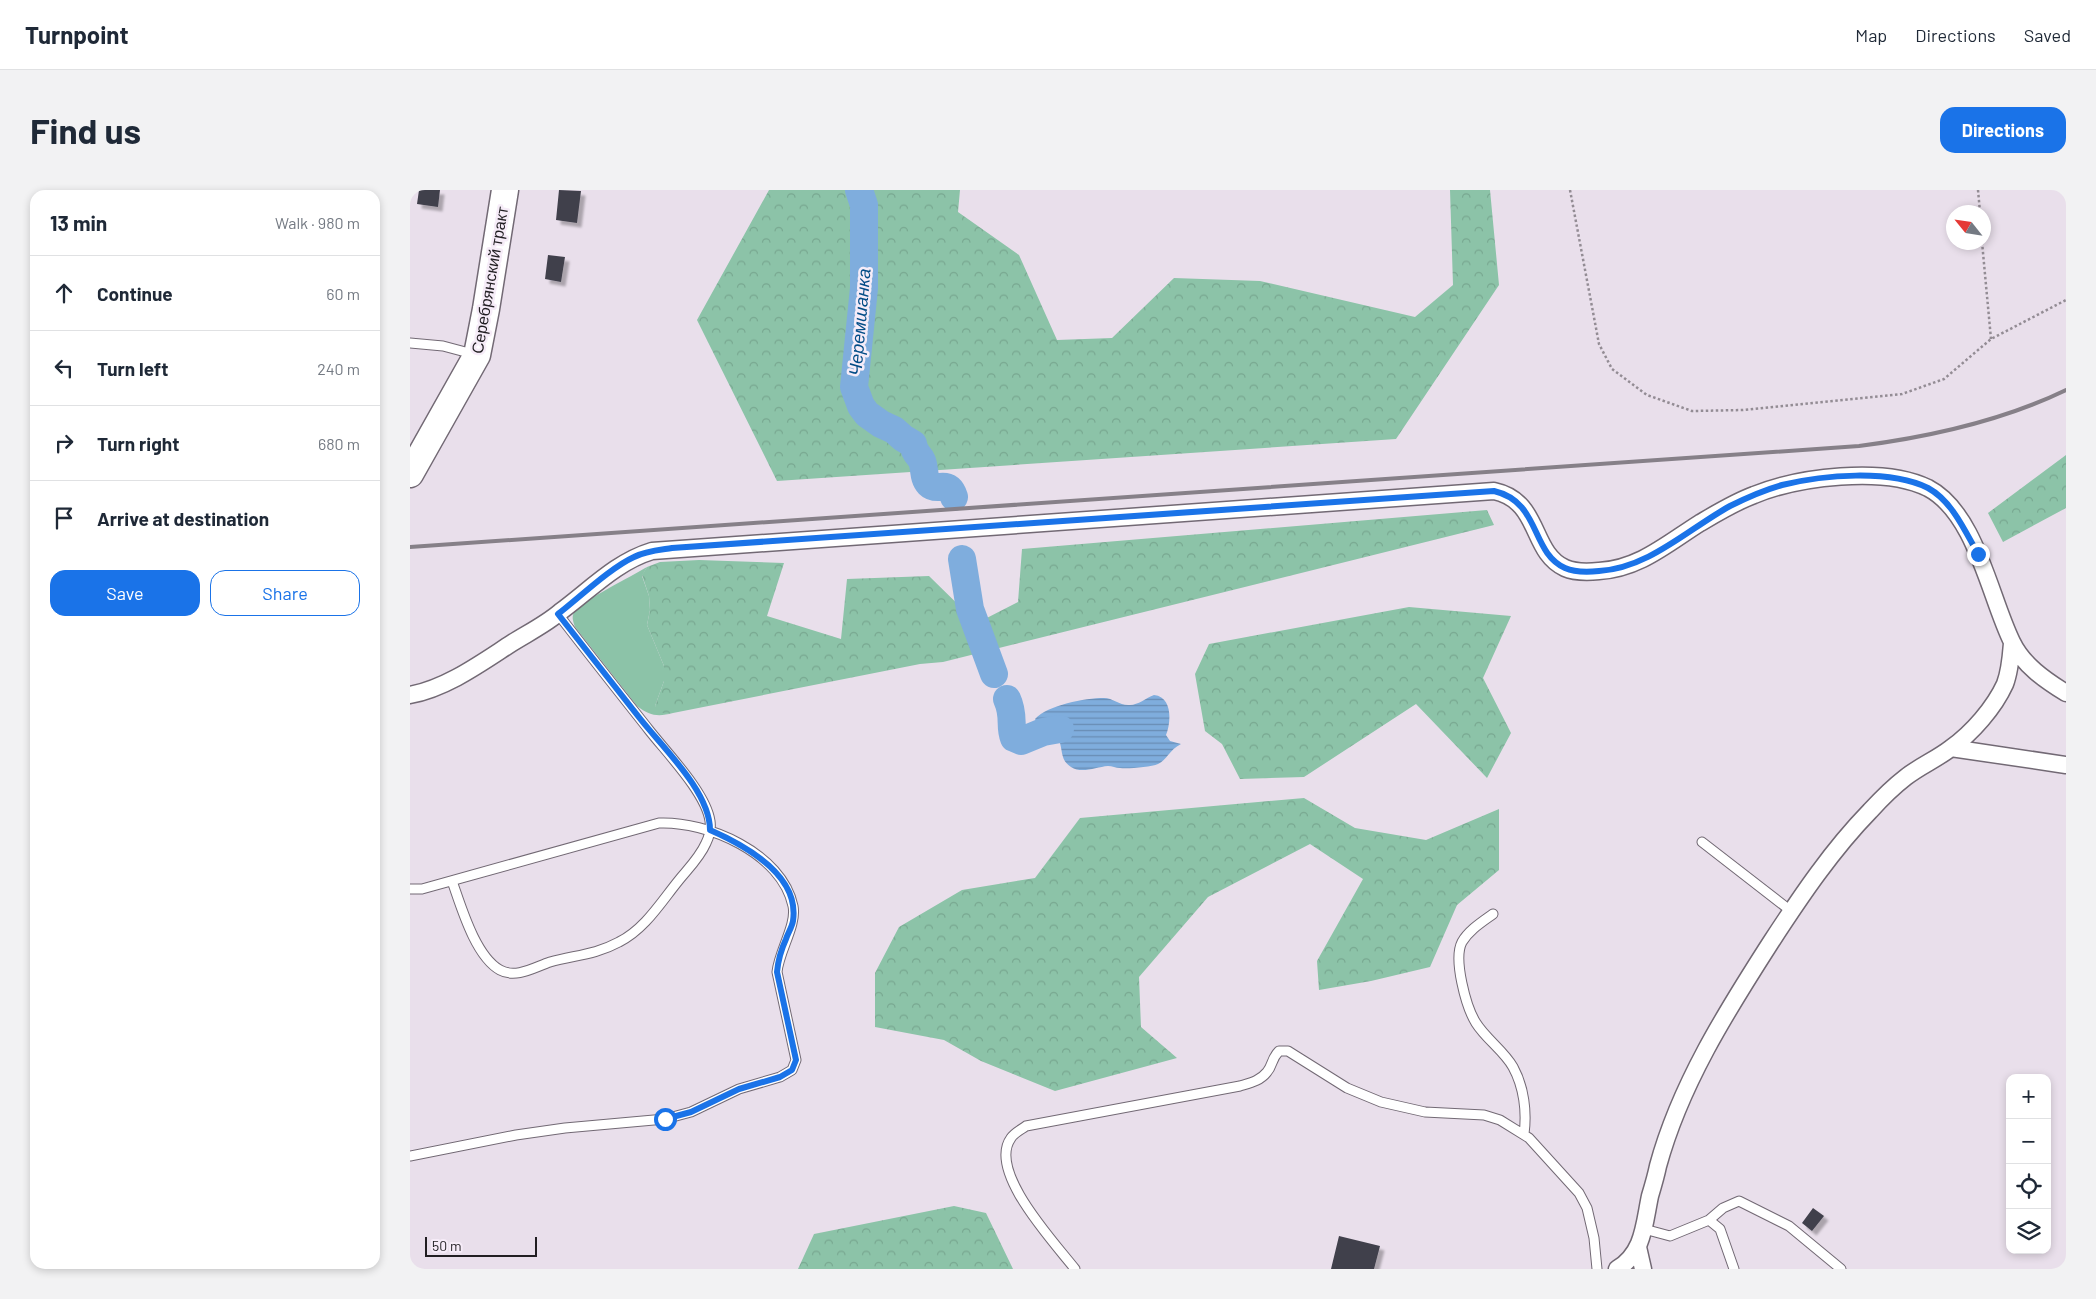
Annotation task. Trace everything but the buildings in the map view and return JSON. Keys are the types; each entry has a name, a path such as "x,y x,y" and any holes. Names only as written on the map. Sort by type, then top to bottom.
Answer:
{"main road":[{"name":"Серебрянский тракт","path":"410,474 476,355 486,309 505,190"}],"street":[{"path":"410,695 442,685 471,669 558,614 634,556 652,551 672,548 1494,491 1515,499 1526,512 1546,550 1554,560 1566,569 1600,571 1623,567 1642,560 1700,524 1753,495 1782,485 1816,479 1858,476 1905,481 1928,489 1942,500 1956,516 1978,554 2012,643 2025,660 2043,678 2066,693"},
{"path":"1617,1269 1626,1263 1638,1247 1659,1164 1677,1112 1721,1022 1792,910 1831,856 1870,810 1907,776 1951,748 1966,736 1994,703 2005,684 2012,643"},
{"path":"1951,748 2066,765"},
{"path":"1638,1247 1644,1269"}],"lane":[{"path":"410,342 443,346 476,355"},
{"path":"452,881 471,931 492,965 507,973 521,972 551,962 598,952 629,937 645,923 706,844 710,830 707,812 697,792 678,765 558,614"},
{"path":"410,889 422,889 659,823 688,824 710,830 734,841 770,866 785,886 793,907 792,923 778,961 777,972 796,1060 792,1070 780,1077 739,1089 691,1112 665,1119 526,1134 410,1156"},
{"path":"1702,842 1792,910"},
{"path":"1493,914 1474,928 1461,943 1459,964 1467,1005 1477,1024 1513,1068 1523,1095 1526,1118 1524,1134"},
{"path":"1075,1269 1018,1194 1009,1177 1006,1165 1006,1150 1011,1137 1026,1126 1240,1086 1256,1081 1266,1073 1272,1057 1279,1051 1288,1050 1347,1088 1381,1102 1425,1112 1484,1115 1500,1120 1524,1134 1544,1153 1579,1193 1588,1208 1594,1238 1597,1269"},
{"path":"1644,1229 1670,1236 1709,1220 1723,1208 1739,1201 1789,1226 1840,1269"},
{"path":"1709,1220 1720,1229 1734,1269"}],"path":[{"path":"1570,190 1599,344 1612,369 1647,395 1692,411 1743,410 1902,394 1944,379 1991,339 2066,300"},
{"path":"1978,190 1979,205"},
{"path":"1983,250 1991,339"}],"green space":[{"path":"769,190 960,190 958,212 1019,255 1057,340 1112,338 1174,278 1260,281 1415,317 1453,285 1450,190 1490,190 1499,285 1396,439 777,481 697,320"},
{"path":"2066,455 2066,508 2003,542 1988,513"},
{"path":"1487,510 1494,525 943,662 920,664 668,714 659,712 655,706 664,681 664,666 647,625 650,610 649,596 642,575 647,567 660,562 699,560 784,563 767,616 841,639 847,579 929,576 977,623 1018,602 1022,549"},
{"path":"647,567 642,576 649,596 650,610 647,625 664,666 664,681 655,706 668,714 650,714 637,706 575,627 573,615 575,611 609,588"},
{"path":"1409,607 1511,616 1483,678 1511,733 1487,778 1416,704 1304,777 1240,779 1222,744 1205,731 1195,674 1209,644"},
{"path":"1304,798 1355,828 1426,840 1499,809 1499,870 1457,905 1430,967 1371,981 1319,990 1317,961 1363,879 1310,844 1208,897 1139,977 1141,1027 1177,1058 1055,1091 981,1061 944,1040 875,1027 875,973 899,927 962,890 1035,878 1080,818"},
{"path":"954,1206 986,1213 1013,1269 798,1269 814,1234"}],"water":[{"path":"1154,695 1165,700 1169,711 1169,724 1166,735 1170,741 1181,744 1164,760 1150,766 1118,768 1108,766 1084,770 1075,769 1065,761 1059,740 1044,736 1035,719 1058,706 1077,701 1104,698 1133,705"}],"waterway":[{"name":"Черемшанка","path":"859,190 864,205 864,288 854,387 861,406 867,414 913,444 922,461 929,484 936,487 949,488 954,497"},
{"name":"Черемшанка","path":"962,559 970,609 994,674"},
{"name":"Черемшанка","path":"1007,699 1011,711 1014,738 1021,741 1043,732 1060,729"}],"railway":[{"path":"410,547 1859,446 1912,438 1991,419 2042,401 2066,390"}],"route":[{"path":"665,1119 691,1112 739,1089 769,1081 792,1070 796,1060 777,972 778,961 792,923 793,907 785,886 770,866 734,841 710,830 707,812 697,792 678,765 558,614 634,556 672,548 1494,491 1515,499 1526,512 1546,550 1554,560 1566,569 1600,571 1623,567 1642,560 1729,507 1753,495 1782,485 1816,479 1858,476 1889,478 1928,489 1942,500 1956,516 1978,554"}]}
